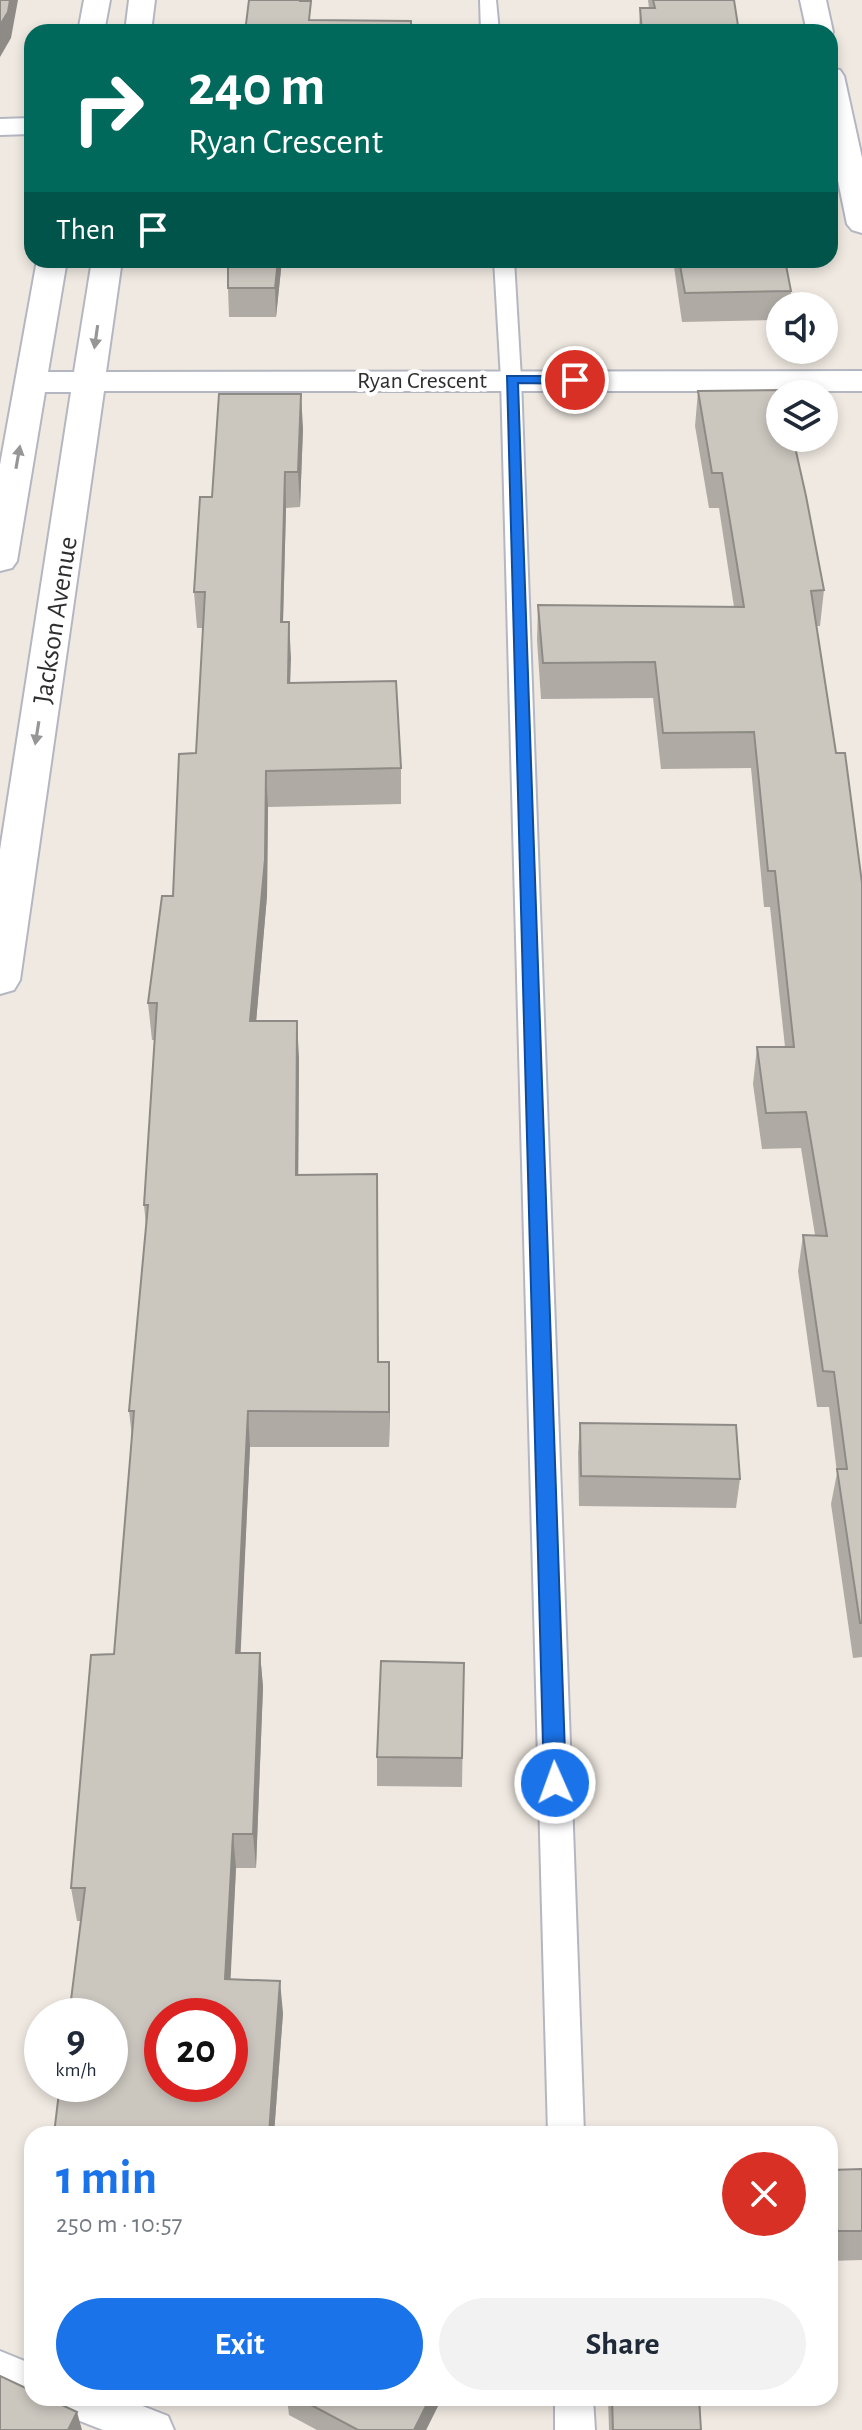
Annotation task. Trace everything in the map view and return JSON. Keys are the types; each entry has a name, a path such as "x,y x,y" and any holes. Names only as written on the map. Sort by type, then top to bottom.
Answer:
{"street":[{"path":"92,24 97,0"},
{"path":"139,24 142,0"},
{"path":"813,0 818,24"},
{"path":"838,108 858,188 862,224"},
{"path":"0,127 24,126"},
{"path":"0,561 51,268"},
{"name":"Jackson Avenue","path":"0,980 106,268"},
{"name":"Ryan Crescent","path":"31,382 511,379 862,381"}],"lane":[{"path":"488,0 490,24"},
{"path":"504,268 511,379 566,2126"},
{"path":"0,2370 24,2380"},
{"path":"92,2406 154,2430"},
{"path":"574,2406 575,2430"}],"building":[{"path":"0,0 10,0 8,12 0,25"},
{"path":"249,0 311,1 309,20 411,21 411,24 246,24"},
{"path":"653,0 734,0 738,24 641,24 640,8 655,8"},
{"path":"228,268 277,268 275,288 228,288"},
{"path":"680,268 787,268 791,291 685,293"},
{"path":"766,390 766,452 796,452 824,590 811,591 836,753 845,753 862,883 862,1623 837,1469 847,1469 834,1372 823,1371 803,1235 827,1236 806,1112 766,1113 757,1047 794,1047 775,871 768,871 754,732 663,733 655,662 543,663 538,605 744,607 722,473 712,473 698,391"},
{"path":"219,394 301,394 298,472 285,472 281,622 289,622 288,683 396,681 401,768 266,771 265,859 250,1021 297,1021 296,1175 377,1174 378,1362 389,1362 389,1412 248,1411 236,1653 260,1653 253,1834 233,1834 225,1979 280,1981 270,2126 55,2126 58,2102 128,2102 128,1998 71,1998 85,1888 71,1888 91,1655 114,1654 134,1411 129,1411 148,1205 144,1205 157,1003 148,1003 162,896 173,896 179,754 196,753 205,592 194,592 200,497 212,497"},
{"path":"580,1423 736,1425 740,1479 581,1476"},
{"path":"381,1661 464,1663 462,1758 377,1757"},
{"path":"862,2169 862,2231 838,2231 838,2170"},
{"path":"0,2376 24,2387 24,2406 64,2406 77,2412 68,2430 0,2430"},
{"path":"313,2406 426,2406 414,2430 358,2430"},
{"path":"612,2406 700,2406 701,2430 613,2430"}],"route":[{"path":"555,1783 511,379 575,380"}]}
